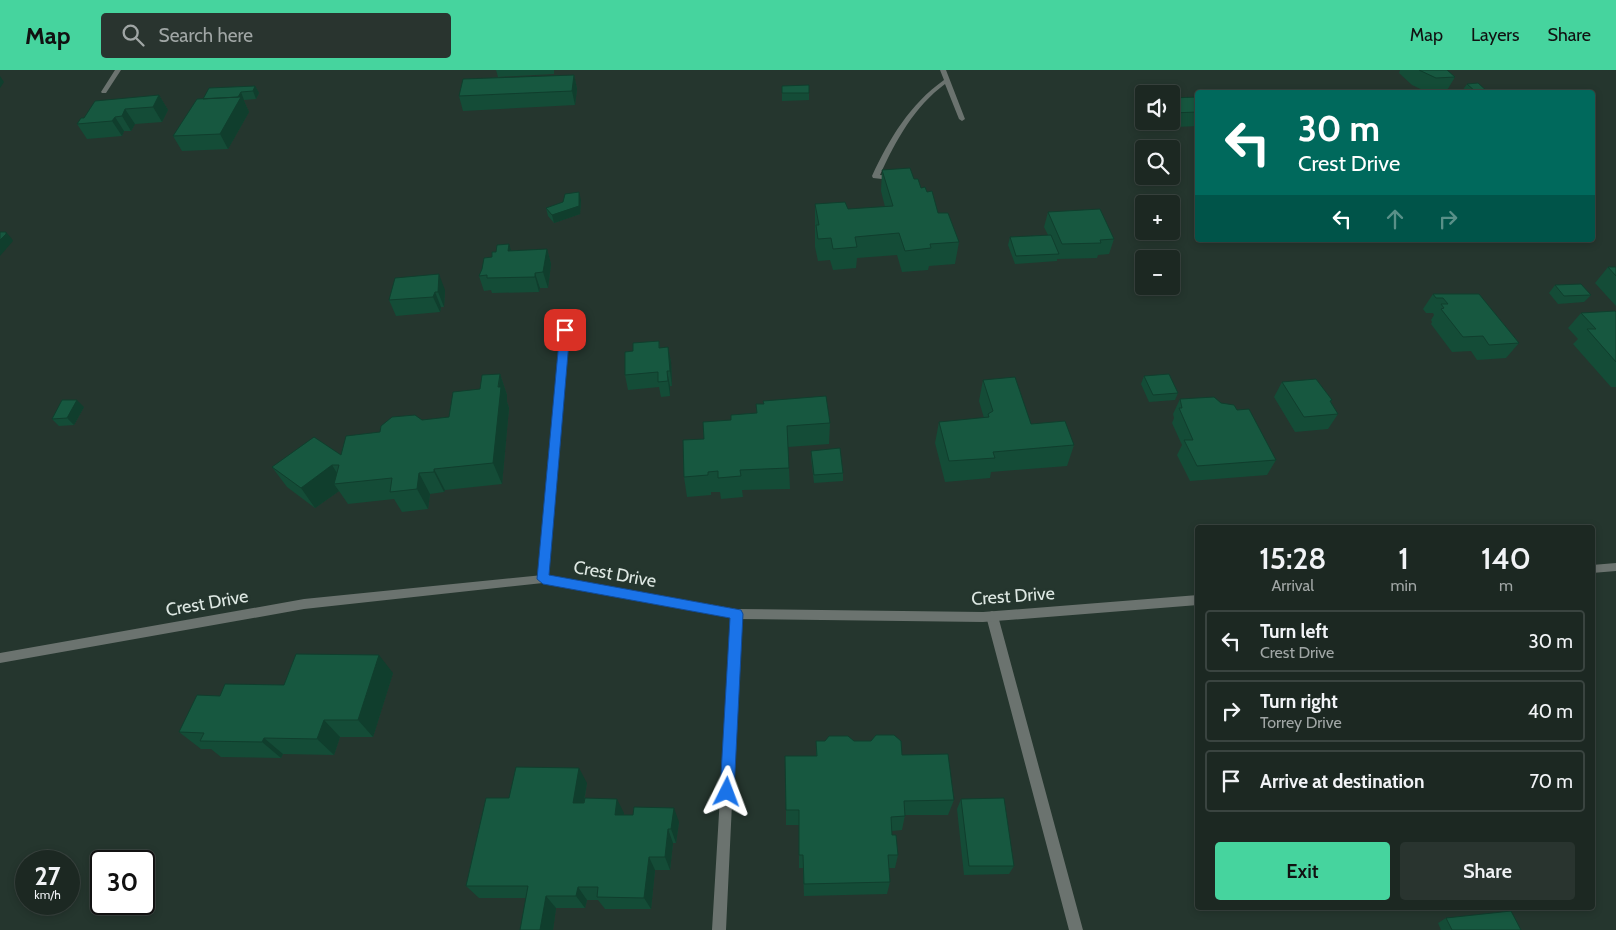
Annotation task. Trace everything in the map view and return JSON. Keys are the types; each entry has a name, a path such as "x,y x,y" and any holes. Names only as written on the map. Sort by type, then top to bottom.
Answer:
{"street":[{"path":"104,92 118,70"},
{"path":"943,70 962,119"},
{"path":"885,181 886,178 876,176 886,152 910,116 927,96 947,80"},
{"path":"543,579 565,330"},
{"path":"1595,569 1616,567"},
{"name":"Crest Drive","path":"0,658 304,604 543,579 736,614 992,616 1195,600"},
{"path":"719,930 736,614"},
{"path":"992,616 1076,930"}],"building":[{"path":"1419,70 1447,70 1455,77 1436,78"},
{"path":"574,75 572,91 459,96 463,79"},
{"path":"1478,83 1486,90 1474,90 1467,84"},
{"path":"809,85 809,93 782,93 782,86"},
{"path":"255,86 253,91 241,92 238,97 203,99 209,88"},
{"path":"159,95 153,107 125,109 122,116 115,117 112,121 77,124 81,118 84,118 95,101"},
{"path":"241,97 220,134 173,136 197,99"},
{"path":"1195,97 1195,112 1180,113 1180,98"},
{"path":"910,168 914,179 918,179 921,188 925,187 927,192 932,191 938,213 948,213 959,242 930,244 931,248 905,251 899,233 855,237 857,247 833,249 831,238 818,239 816,225 819,225 815,204 845,202 848,209 893,206 882,170"},
{"path":"579,192 579,206 552,215 546,208 563,202 565,194"},
{"path":"1100,209 1114,239 1100,240 1101,243 1062,244 1048,212"},
{"path":"0,232 6,232 6,234 0,240"},
{"path":"1051,235 1059,254 1016,256 1010,237"},
{"path":"509,244 508,251 547,249 543,272 535,273 535,277 487,278 487,275 479,276 484,258 492,257 492,252 496,252 497,245"},
{"path":"1608,267 1616,267 1616,276"},
{"path":"439,274 438,292 435,292 433,297 389,300 395,278"},
{"path":"1581,284 1591,295 1564,296 1555,285"},
{"path":"1433,294 1479,294 1519,343 1489,345 1483,336 1463,337 1441,309 1444,308 1441,304 1448,304 1443,298 1436,298"},
{"path":"1615,311 1616,362 1587,329 1596,329 1581,313"},
{"path":"659,341 659,348 668,347 670,371 667,371 668,381 658,382 658,372 625,375 625,352 633,351 633,343"},
{"path":"500,374 498,387 501,387 493,463 434,469 434,472 419,473 417,489 390,492 392,478 334,484 339,465 332,465 301,488 272,467 314,437 341,455 346,436 380,432 381,426 392,417 415,415 422,420 449,417 453,392 480,389 482,375"},
{"path":"1169,374 1178,393 1153,395 1144,376"},
{"path":"1015,377 1031,424 1065,421 1074,445 993,452 995,458 949,461 939,422 989,417 988,414 993,411 983,380"},
{"path":"1316,379 1332,400 1330,401 1338,414 1304,417 1282,382"},
{"path":"826,396 830,423 787,426 789,468 740,470 741,476 718,478 718,471 708,472 708,475 684,477 683,440 704,439 703,422 731,420 731,415 757,413 756,404 764,404 763,401"},
{"path":"1214,397 1221,403 1234,405 1237,410 1249,409 1276,460 1197,466 1184,440 1193,440 1179,408 1182,408 1180,399"},
{"path":"62,400 77,400 67,418 52,419"},
{"path":"840,448 843,473 814,475 811,451"},
{"path":"296,654 379,655 358,720 324,720 317,739 264,738 262,742 200,741 204,733 179,732 197,695 220,696 225,684 284,685"},
{"path":"876,735 894,735 901,741 902,755 948,754 954,800 904,801 905,816 891,817 892,835 896,835 898,855 888,855 890,882 804,884 803,855 799,855 799,810 786,810 785,756 817,756 816,741 825,741 829,736 848,736 854,741 871,741"},
{"path":"516,767 579,768 573,803 584,803 585,798 617,799 615,815 633,815 634,807 674,808 671,829 668,829 665,857 649,857 644,898 597,897 598,887 578,887 576,896 546,896 540,930 520,930 528,886 466,886 486,798 509,798"},
{"path":"1004,798 1014,866 969,866 961,799"},
{"path":"1511,911 1521,930 1452,930 1446,918"}],"route":[{"path":"565,330 543,579 736,614 727,792"}]}
